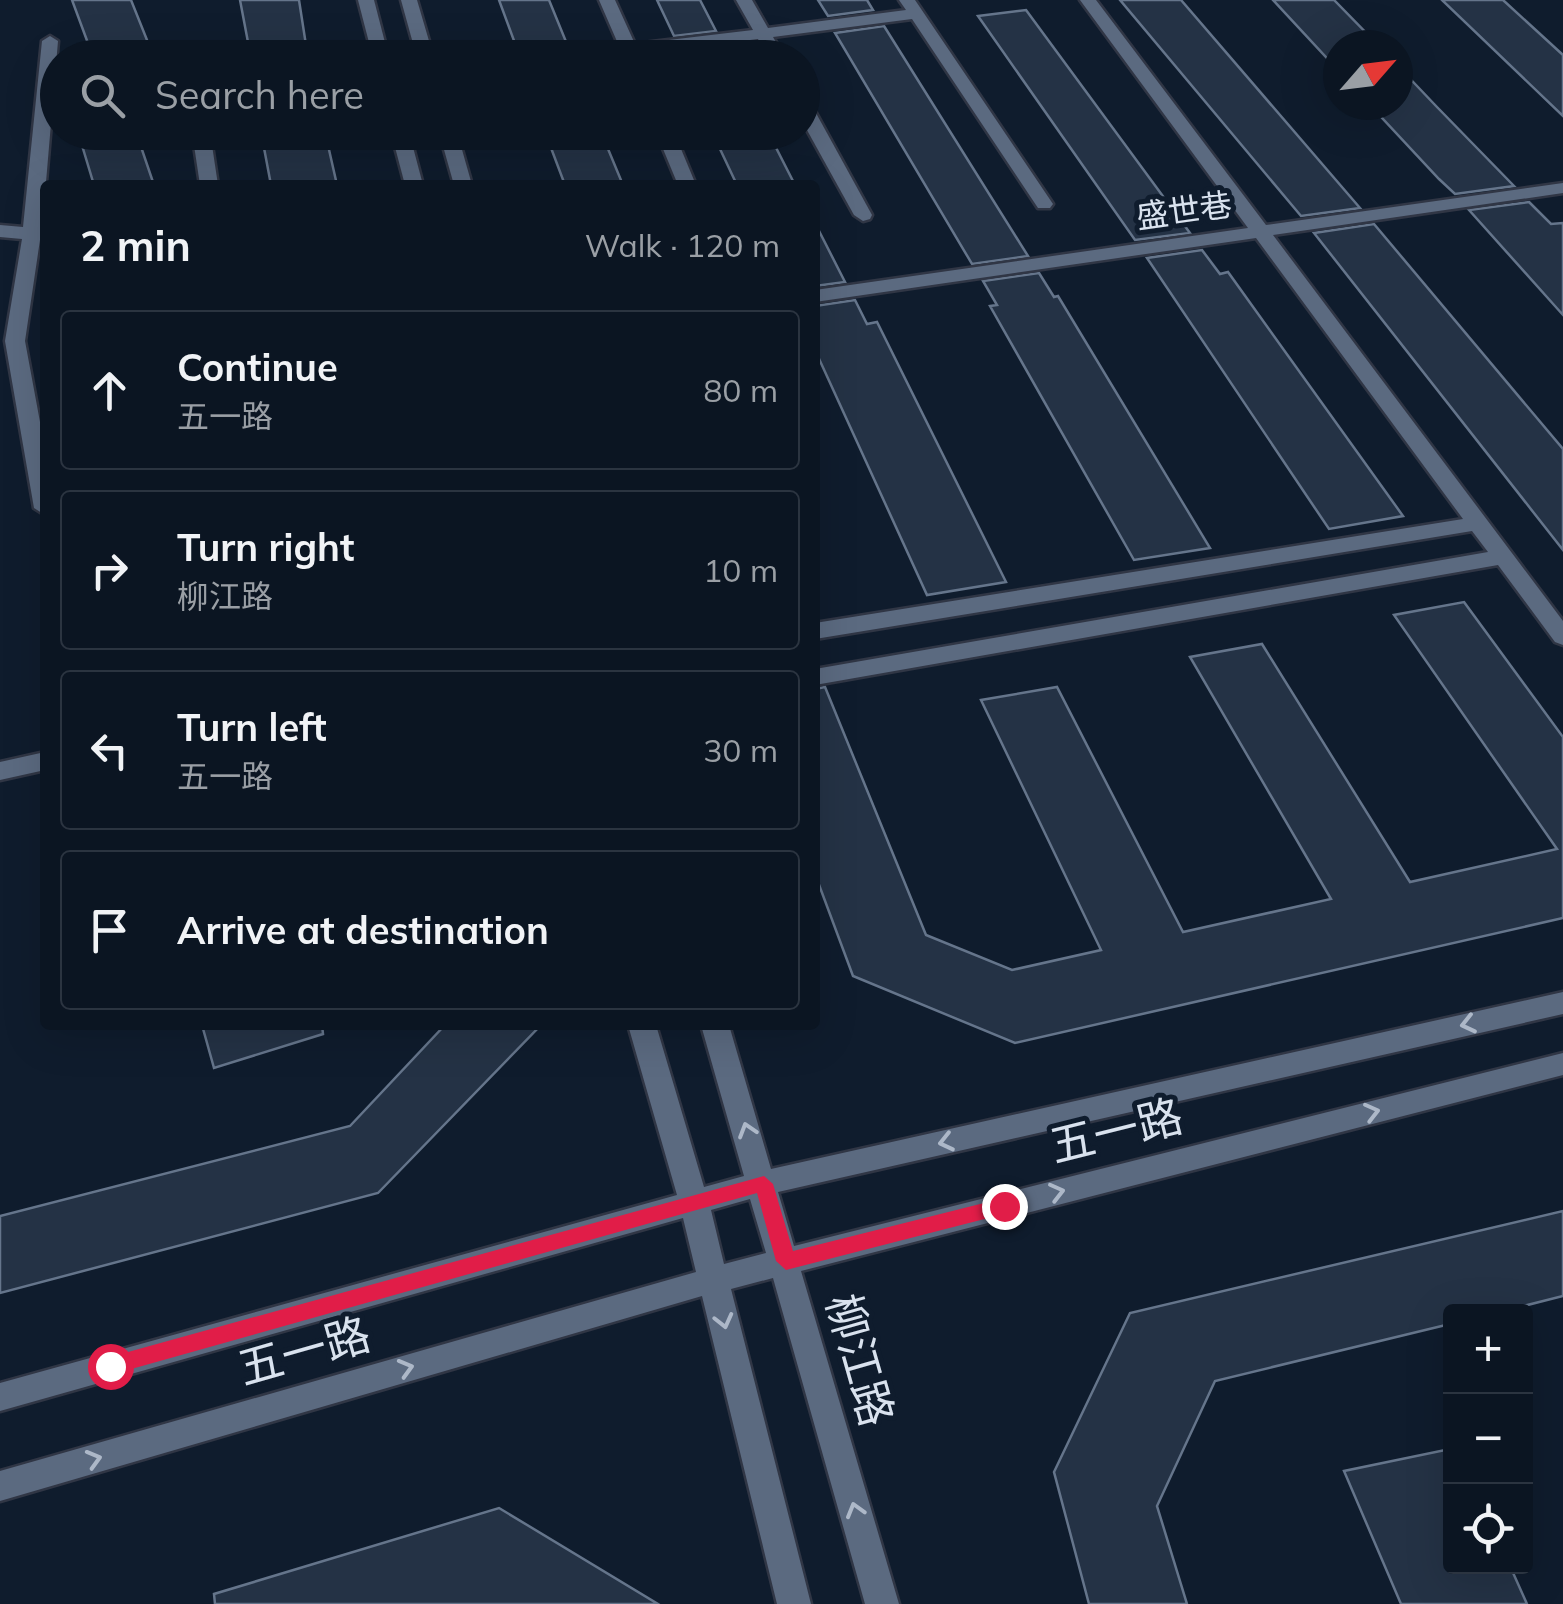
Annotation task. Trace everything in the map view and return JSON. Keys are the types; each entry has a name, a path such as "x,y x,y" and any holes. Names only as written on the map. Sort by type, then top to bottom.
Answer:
{"street":[{"path":"366,0 376,40"},
{"path":"409,0 421,40"},
{"path":"607,0 625,40"},
{"path":"744,0 768,40"},
{"path":"1088,0 1563,636"},
{"path":"720,40 912,7 1044,204"},
{"path":"820,137 863,216"},
{"path":"42,180 44,150"},
{"path":"204,150 208,180"},
{"path":"405,150 413,180"},
{"path":"453,150 462,180"},
{"path":"672,150 685,180"},
{"name":"盛世巷","path":"820,295 1563,188"},
{"path":"0,231 39,234 14,340 40,481"},
{"path":"820,630 1478,523"},
{"path":"820,676 1503,557"},
{"path":"0,771 40,762"},
{"name":"五一路","path":"0,1397 764,1184 1563,1003"},
{"path":"643,1030 694,1202 794,1604"},
{"name":"柳江路","path":"717,1030 882,1604"},
{"name":"五一路","path":"0,1486 713,1280 1563,1064"}],"building":[{"path":"72,0 131,0 147,40 87,40"},
{"path":"240,0 299,0 305,40 248,40"},
{"path":"499,0 549,0 565,40 514,40"},
{"path":"657,0 700,0 716,31 674,36"},
{"path":"818,0 867,0 873,10 828,16"},
{"path":"1120,0 1181,0 1360,208 1301,216"},
{"path":"1273,0 1334,0 1363,30 1323,30 1323,54"},
{"path":"1442,0 1503,0 1563,55 1563,116"},
{"path":"1026,10 1190,233 1135,240 978,16"},
{"path":"884,26 1028,256 972,264 835,33"},
{"path":"1413,82 1514,186 1455,194 1384,120 1413,120"},
{"path":"83,150 142,150 152,180 92,180"},
{"path":"264,150 329,150 336,180 270,180"},
{"path":"552,150 608,150 621,180 563,180"},
{"path":"720,150 777,150 792,180 735,180"},
{"path":"1529,202 1551,224 1563,223 1563,315 1469,210"},
{"path":"1374,224 1563,449 1563,550 1314,233"},
{"path":"820,233 845,282 820,285"},
{"path":"1202,250 1220,274 1228,272 1403,516 1329,529 1147,258"},
{"path":"1039,273 1054,297 1058,296 1210,548 1134,560 990,306 997,305 983,281"},
{"path":"855,300 867,324 877,322 1006,582 927,595 820,361 820,305"},
{"path":"1464,602 1563,737 1563,918 1015,1043 853,976 820,887 820,688 825,687 926,935 1012,970 1101,950 981,700 1057,687 1183,932 1331,899 1190,657 1262,644 1410,882 1557,849 1394,615"},
{"path":"203,1030 323,1030 323,1034 214,1068"},
{"path":"440,1030 536,1030 378,1193 0,1293 0,1216 350,1126"},
{"path":"1563,1211 1563,1296 1532,1304 1443,1304 1443,1326 1215,1381 1157,1506 1187,1604 1089,1604 1054,1472 1130,1313"},
{"path":"1443,1450 1443,1574 1514,1574 1527,1604 1401,1604 1344,1471"},
{"path":"499,1508 658,1604 215,1604 214,1594"}],"route":[{"path":"110,1366 764,1184 786,1261 1004,1206"}]}
